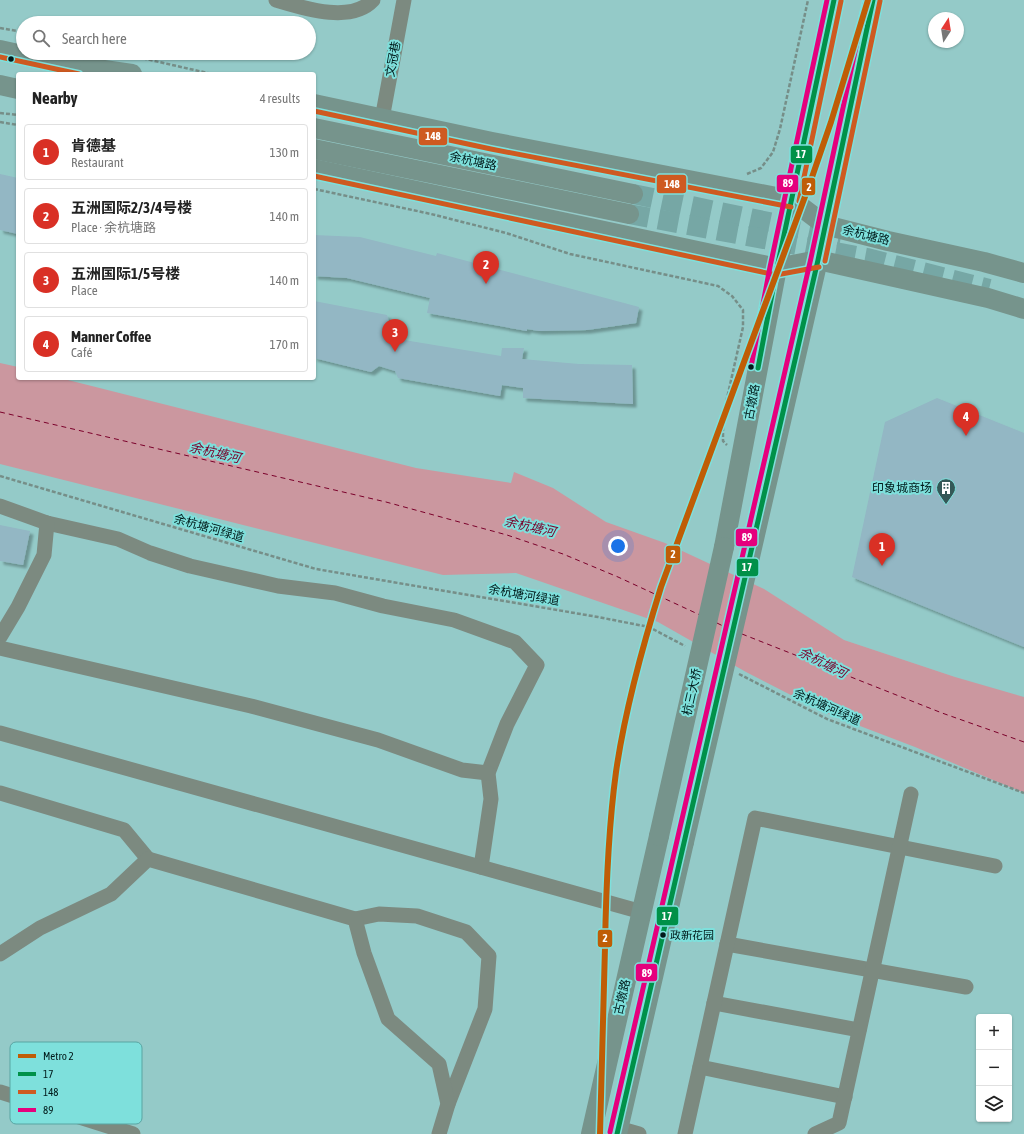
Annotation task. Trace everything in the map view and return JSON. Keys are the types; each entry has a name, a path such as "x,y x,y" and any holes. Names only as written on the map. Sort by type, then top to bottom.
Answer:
{"main road":[{"name":"古墩路","path":"724,546 777,268 834,0"},
{"path":"618,1131 818,260 873,0"},
{"path":"0,50 16,54"},
{"path":"45,60 94,72"},
{"path":"72,66 117,72"},
{"path":"0,85 16,89"},
{"name":"余杭塘路","path":"316,104 492,142 792,200 825,225 888,241 984,262 1024,273"},
{"name":"余杭塘路","path":"316,128 633,194"},
{"name":"余杭塘路","path":"316,149 629,214"},
{"path":"316,169 777,268 818,260 988,298 1024,309"},
{"name":"杭三大桥","path":"659,836 724,546"},
{"name":"古墩路","path":"591,1134 659,836"}],"street":[{"path":"276,0 311,10 340,13 361,10 373,0"},
{"name":"文冠巷","path":"382,119 404,0"},
{"path":"0,506 47,523 118,539 190,566 278,586 335,593 383,606 454,620 515,642 537,664 507,724 488,773 491,799 481,867"},
{"path":"0,637 18,607 44,555 47,523"},
{"path":"0,648 251,706 378,740 462,770 488,773"},
{"path":"0,733 642,912"},
{"path":"0,793 124,830 148,859 355,920 379,914 417,916 466,932 488,956 485,1009 448,1104 439,1134"},
{"path":"815,1134 839,1123 911,794"},
{"path":"685,1134 755,818 995,866"},
{"path":"0,954 40,928 111,894 148,859"},
{"path":"355,920 364,953 388,1019 439,1064 448,1104"},
{"path":"727,944 966,987"},
{"path":"714,1003 859,1030"},
{"path":"700,1067 845,1097"},
{"path":"0,1092 10,1095"},
{"path":"101,1124 133,1134"},
{"path":"618,1131 639,1134"}],"path":[{"path":"780,129 808,0"},
{"path":"0,28 16,31"},
{"path":"151,60 203,72"},
{"path":"0,112 16,115"},
{"path":"0,122 16,125"},
{"path":"316,189 431,214 506,233 570,254 718,286 732,296 743,310 743,326 723,416 723,441 728,446"},
{"name":"余杭塘河绿道","path":"0,476 316,569 598,616 649,627 690,648"},
{"name":"余杭塘河绿道","path":"738,673 827,719 1024,793"}],"water":[{"name":"余杭塘河","path":"0,363 16,367 16,380 68,380 416,468 511,483 514,472 553,488 606,522 665,543 764,589 844,640 955,677 1024,697 1024,793 915,747 826,713 746,672 658,622 516,573 443,575 0,464"}],"building":[{"path":"0,174 16,178 16,234 0,230"},
{"path":"316,235 360,237 436,256 437,253 639,307 636,323 587,330 539,331 527,329 527,331 427,313 430,298 347,278 316,276"},
{"path":"316,301 387,315 393,335 404,340 501,356 502,348 524,348 522,359 579,364 632,365 633,404 523,398 523,388 502,385 500,396 398,378 395,371 379,366 371,372 316,358"},
{"name":"印象城商场","path":"937,398 1024,433 1024,647 852,577 885,422"},
{"path":"0,525 30,531 23,565 0,561"}],"ferry route":[{"path":"0,412 386,502 507,535 563,554 618,577 700,615"},
{"path":"717,623 723,626"},
{"path":"742,634 942,713 1024,742"}],"tunnel":[{"path":"633,194 841,237"},
{"path":"629,214 867,258 989,289"}],"metro line":[{"name":"2","path":"600,1134 609,837 616,772 629,702 661,587 810,183 831,122 868,0"}],"transit line":[{"name":"89","path":"751,367 770,267 827,0"},
{"name":"17","path":"758,368 777,268 834,0"},
{"name":"89","path":"610,1132 811,258 866,0"},
{"name":"17","path":"617,1134 818,260 873,0"},
{"name":"148","path":"799,201 841,1"},
{"name":"148","path":"825,261 880,1"},
{"name":"148","path":"0,57 70,72"},
{"name":"148","path":"316,111 491,149 791,207"},
{"name":"148","path":"316,176 776,275 819,267"}],"place":[{"name":"五洲国际2/3/4号楼","path":"486,284"},
{"name":"五洲国际1/5号楼","path":"395,352"},
{"name":"Manner Coffee","path":"966,436"},
{"name":"印象城商场","path":"946,505"},
{"name":"肯德基","path":"882,566"},
{"name":"政新花园","path":"663,935"}]}
